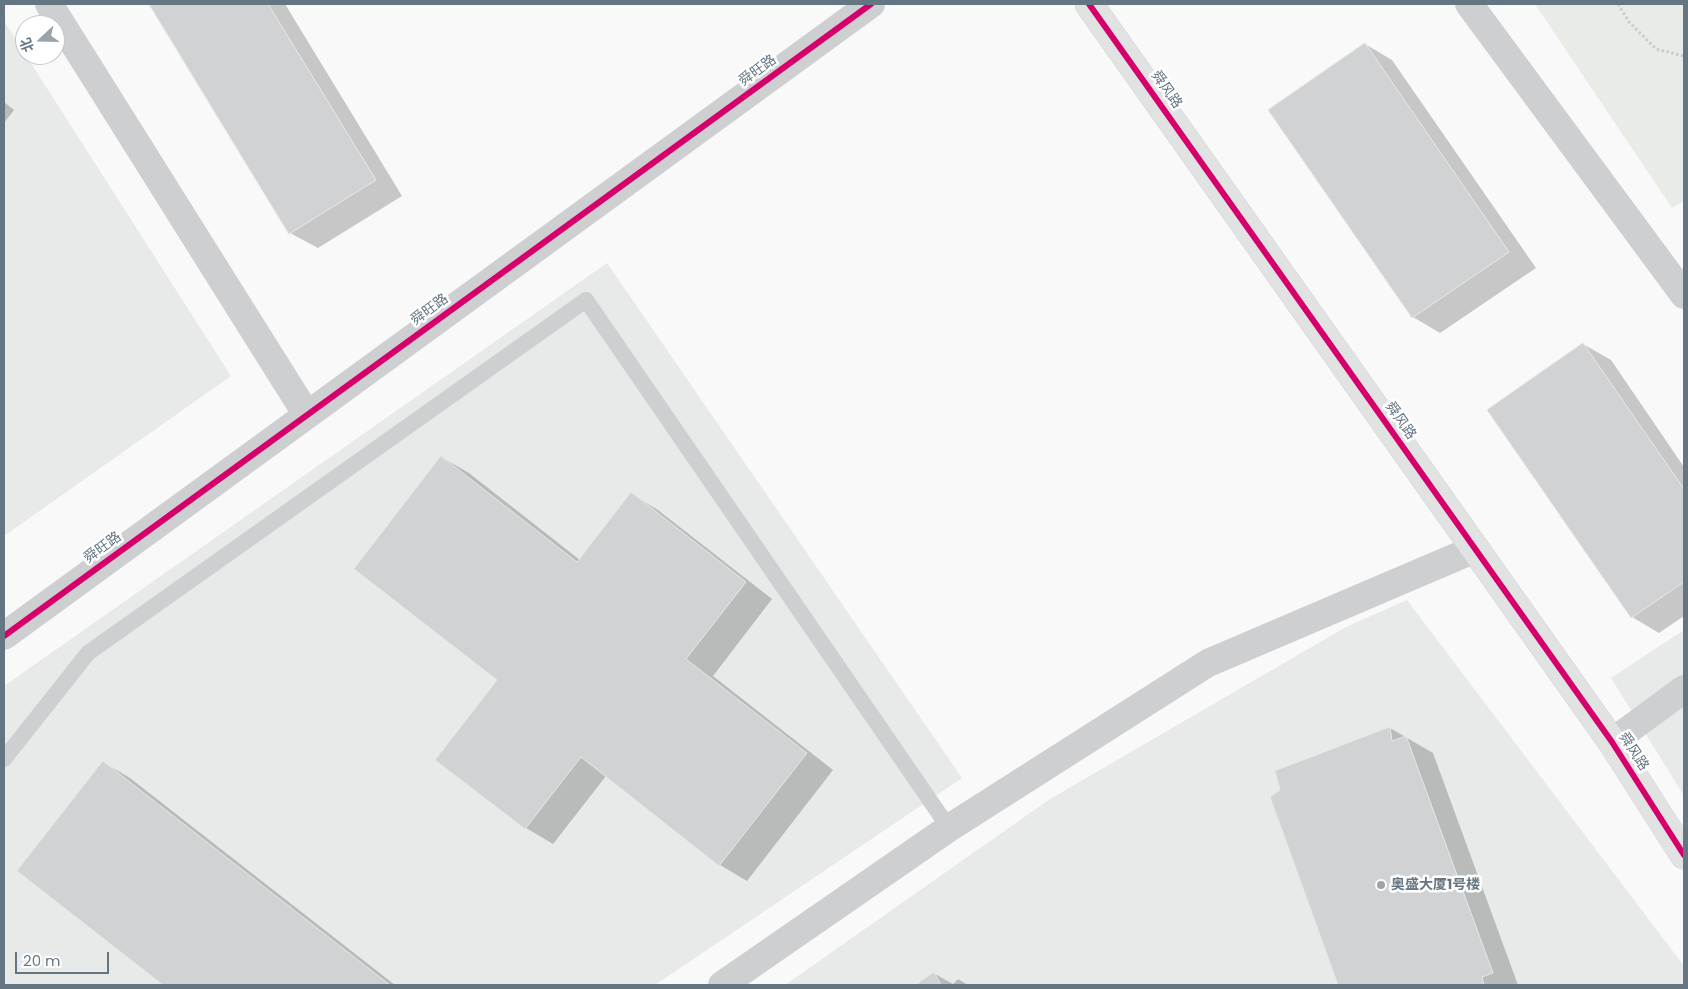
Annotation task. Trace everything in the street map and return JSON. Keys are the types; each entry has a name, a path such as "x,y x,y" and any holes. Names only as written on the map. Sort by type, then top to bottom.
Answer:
{"street":[{"path":"49,4 307,415"},
{"name":"舜旺路","path":"4,636 871,4"},
{"name":"舜风路","path":"1090,4 1612,742 1684,855"},
{"path":"1468,4 1684,296"},
{"path":"722,985 949,828 1208,663 1475,549"},
{"path":"1612,742 1684,690"}],"lane":[{"path":"4,759 88,653 586,300 949,828"}],"path":[{"path":"1618,4 1629,22 1656,49 1684,56"}],"shaded area":[{"path":"1535,4 1684,4 1684,201 1672,208"},
{"path":"4,21 15,38 15,65 32,65 231,376 4,536"},
{"path":"607,263 962,778 655,985 4,985 4,686"},
{"path":"1407,600 1684,966 1684,985 785,985 1050,799 1346,627"},
{"path":"1684,630 1684,796 1611,678"}],"building":[{"path":"149,4 268,4 376,180 289,234"},
{"path":"1365,43 1509,252 1412,318 1268,110"},
{"path":"1583,343 1684,489 1684,582 1631,618 1487,410"},
{"path":"441,456 577,562 631,492 746,582 686,659 807,753 719,866 581,757 525,829 435,760 497,680 354,569"},
{"name":"奥盛大厦1号楼","path":"1390,727 1392,741 1406,736 1493,973 1482,977 1484,985 1338,985 1270,797 1280,790 1275,771"},
{"path":"103,761 390,985 163,985 17,871"},
{"path":"934,972 941,985 916,985"}],"cycle path":[{"path":"4,636 871,4"},
{"path":"1089,4 1612,742 1684,855"}],"place":[{"name":"奥盛大厦1号楼","path":"1381,885"}]}
